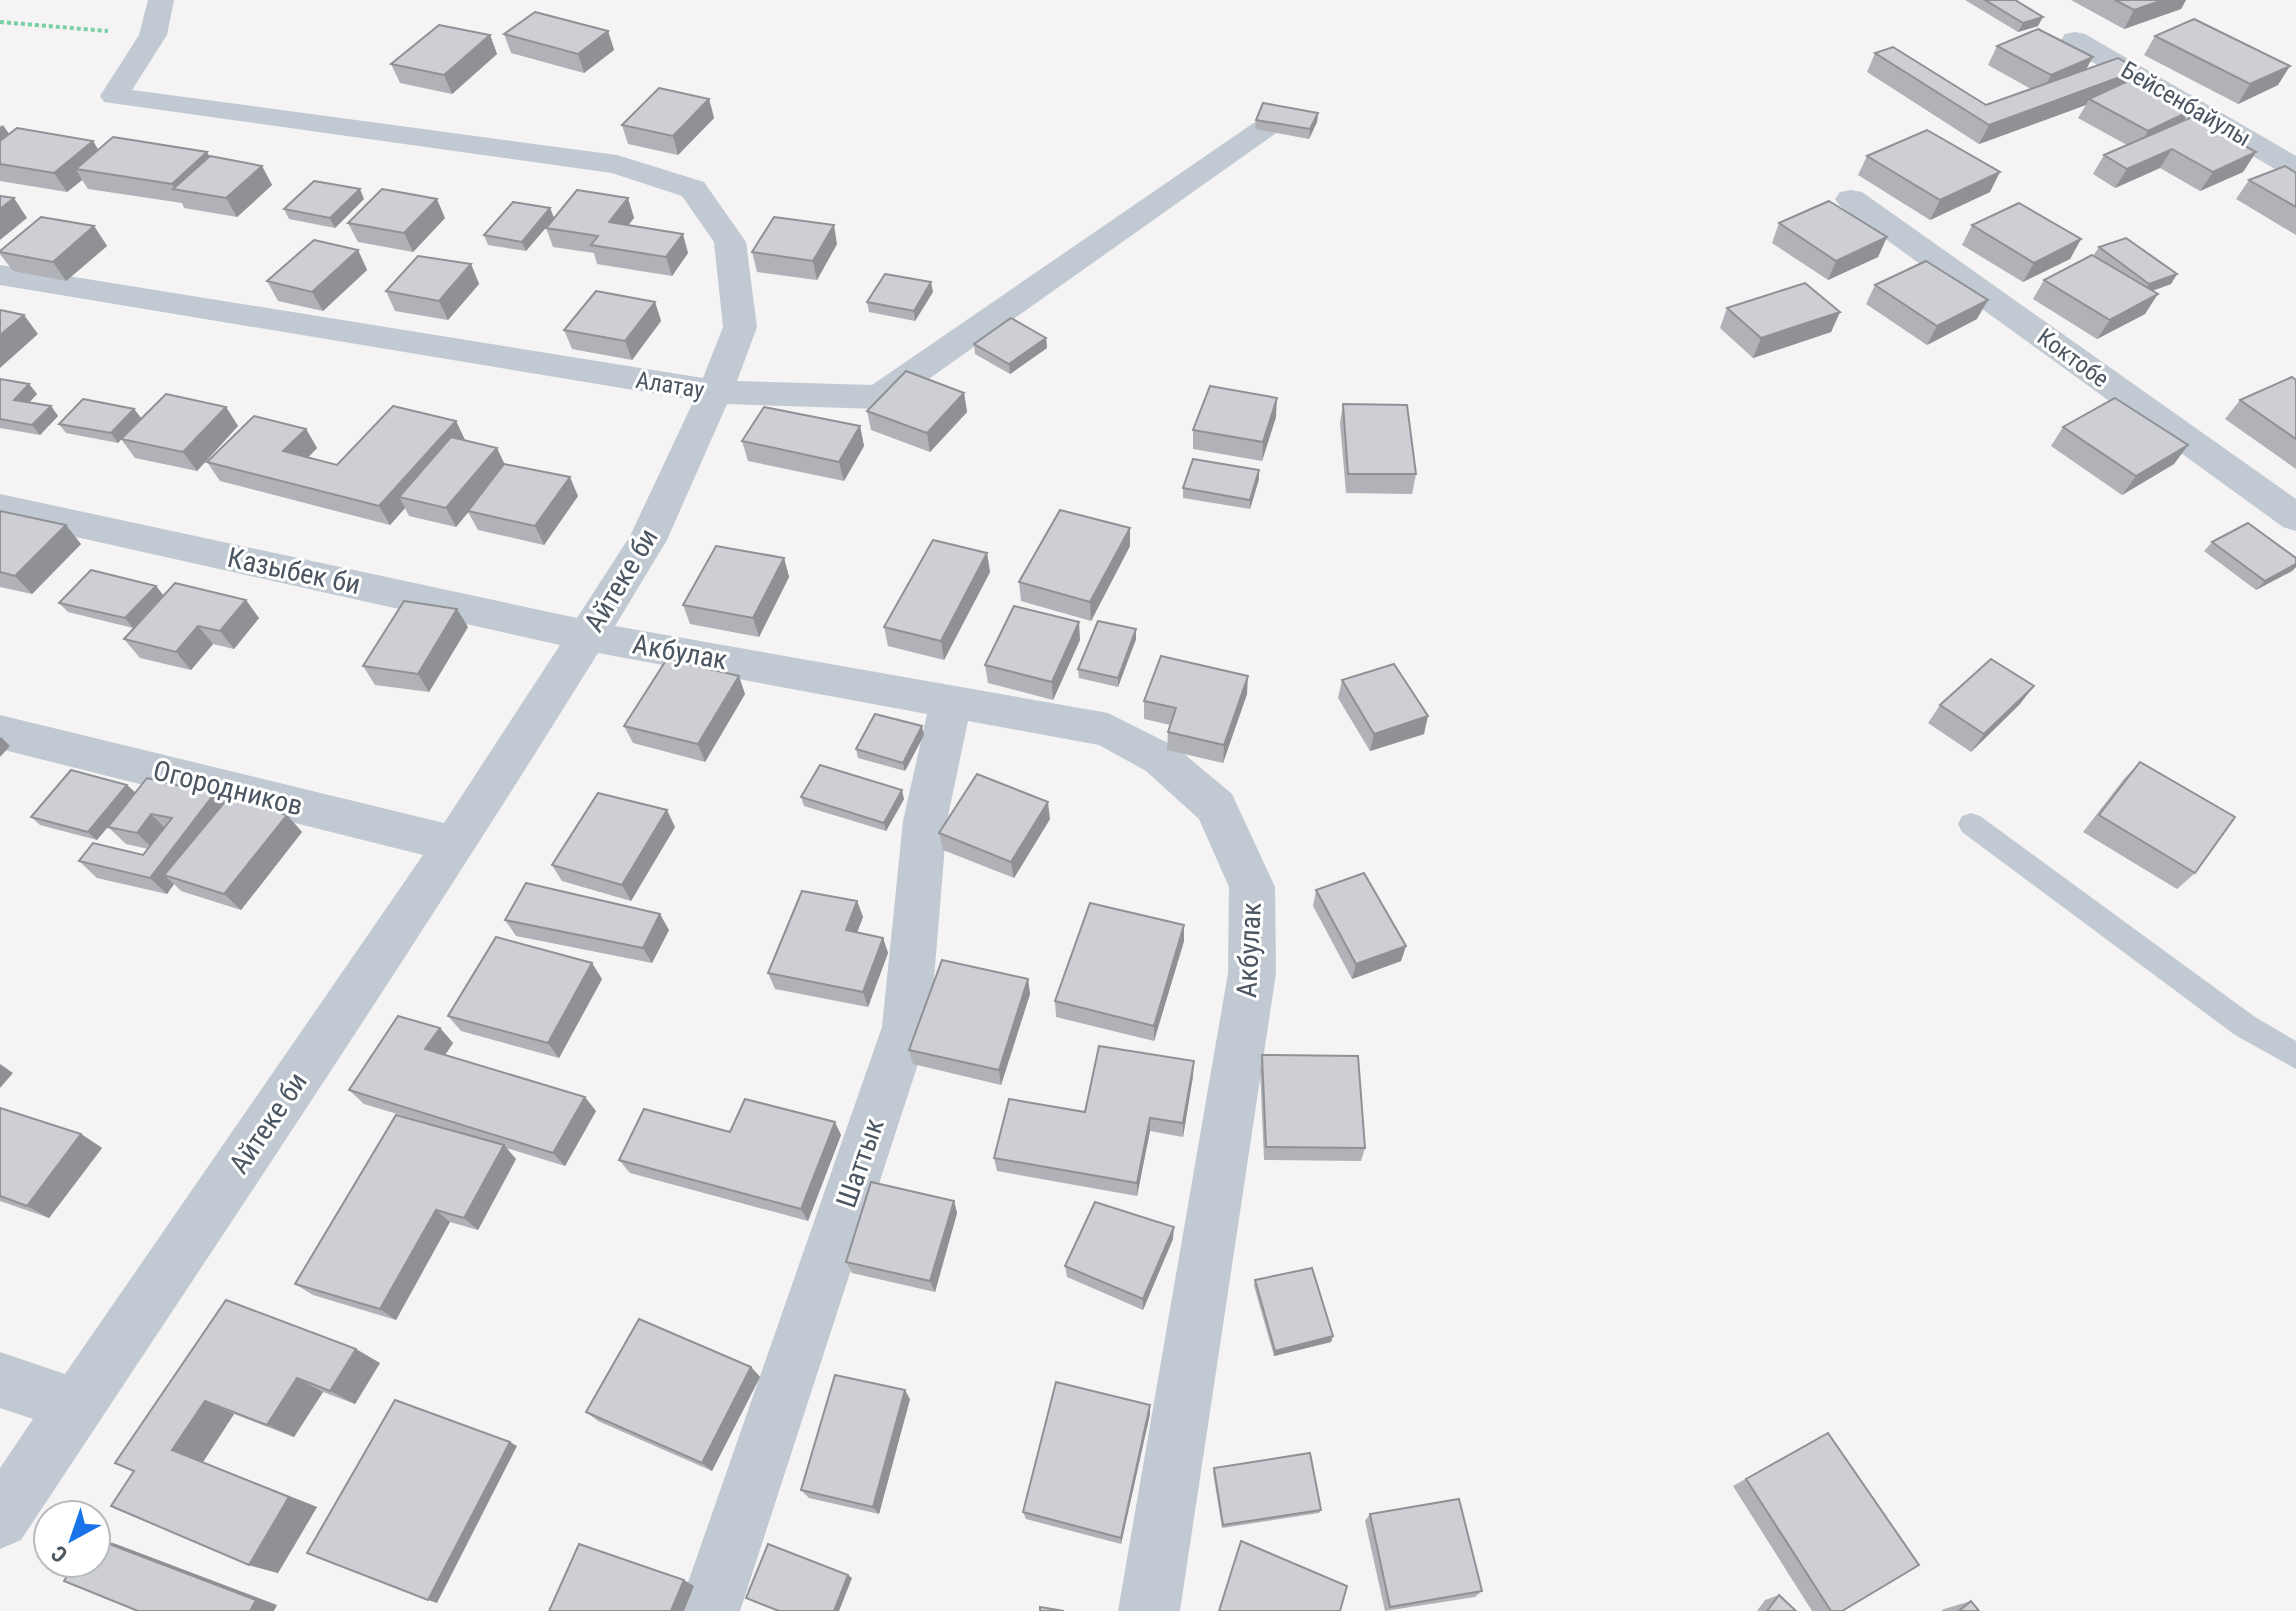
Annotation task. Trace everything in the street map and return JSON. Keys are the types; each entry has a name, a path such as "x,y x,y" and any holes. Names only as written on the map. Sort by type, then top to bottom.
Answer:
{"street":[{"name":"Айтеке би","path":"0,1519 455,844 648,540 715,392 740,327 730,242 693,189 617,164 114,96 157,17"},
{"name":"Бейсенбайулы","path":"2075,40 2296,169"},
{"name":"Алатау","path":"0,275 715,392 879,397 1265,128"},
{"name":"Коктобе","path":"1851,199 2296,518"},
{"name":"Казыбек би","path":"0,507 588,636"},
{"name":"Акбулак","path":"588,636 1108,730 1161,759 1216,807 1252,887 1252,973 1149,1611"},
{"name":"Шаттык","path":"709,1611 906,1027 925,821 951,701"},
{"name":"Огородников","path":"0,732 455,844"},
{"path":"0,1380 77,1406"}],"lane":[{"path":"1971,824 2245,1026 2296,1056"}],"path":[{"path":"0,22 157,17"}],"building":[{"path":"1985,0 2015,0 2043,17 2023,23"},
{"path":"2115,0 2163,0 2134,10"},
{"path":"535,12 608,31 578,54 504,34"},
{"path":"2194,19 2290,66 2250,84 2155,36"},
{"path":"439,25 490,35 444,75 391,64"},
{"path":"2038,29 2093,57 2051,75 1997,46"},
{"path":"1893,47 1986,105 2118,58 2139,70 1989,125 1875,53"},
{"path":"2130,80 2190,111 2148,131 2089,99"},
{"path":"659,88 709,99 673,136 622,125"},
{"path":"1263,103 1318,113 1310,129 1256,120"},
{"path":"2192,117 2256,152 2213,172 2172,149 2127,169 2104,155"},
{"path":"17,128 93,141 54,173 0,164 0,141"},
{"path":"1927,130 2000,172 1940,200 1867,156"},
{"path":"113,137 207,152 172,184 76,169"},
{"path":"210,156 262,166 226,198 173,189"},
{"path":"2285,166 2296,173 2296,207 2249,180"},
{"path":"314,181 360,189 330,218 284,209"},
{"path":"382,189 437,199 404,233 348,223"},
{"path":"577,190 628,198 609,222 683,234 666,257 591,245 598,236 546,228"},
{"path":"0,196 14,198 0,209"},
{"path":"1829,201 1887,237 1836,261 1779,223"},
{"path":"513,202 550,208 522,242 484,235"},
{"path":"2019,203 2081,239 2034,263 1972,225"},
{"path":"41,217 94,226 53,262 0,252 0,251"},
{"path":"774,217 834,225 813,261 752,252"},
{"path":"2126,238 2177,274 2149,284 2099,247"},
{"path":"314,240 358,250 312,292 267,281"},
{"path":"2092,255 2158,294 2110,320 2044,280"},
{"path":"418,256 471,264 439,301 386,291"},
{"path":"1926,261 1988,300 1937,326 1875,285"},
{"path":"885,274 931,282 914,311 867,302"},
{"path":"1805,283 1840,312 1761,338 1727,308"},
{"path":"596,291 655,302 625,341 564,330"},
{"path":"0,310 24,315 0,335"},
{"path":"1011,318 1046,338 1009,364 974,344"},
{"path":"906,371 964,393 927,433 867,411"},
{"path":"2292,377 2296,380 2296,439 2240,400"},
{"path":"0,379 29,384 14,400 51,406 32,425 0,419"},
{"path":"1210,386 1277,398 1263,442 1193,430"},
{"path":"166,394 226,407 183,452 121,439"},
{"path":"2115,398 2188,445 2136,476 2063,427"},
{"path":"83,399 134,409 111,433 59,424"},
{"path":"1343,404 1407,405 1416,474 1348,474"},
{"path":"393,406 456,421 379,506 207,462 254,416 306,429 283,451 337,465"},
{"path":"764,407 860,426 839,462 742,441"},
{"path":"451,437 497,448 446,508 399,497"},
{"path":"1193,459 1259,470 1250,500 1183,488"},
{"path":"504,464 570,477 535,526 468,511"},
{"path":"1060,510 1130,528 1090,602 1019,582"},
{"path":"0,511 66,525 15,576 0,572"},
{"path":"2248,523 2296,558 2296,564 2265,581 2212,542"},
{"path":"933,540 987,553 941,641 884,627"},
{"path":"716,546 784,558 753,618 683,605"},
{"path":"91,570 156,586 125,618 59,603"},
{"path":"175,583 246,600 220,631 198,626 176,652 124,639"},
{"path":"404,601 457,609 418,674 363,666"},
{"path":"1014,606 1079,622 1052,682 985,665"},
{"path":"1098,621 1136,629 1118,678 1078,669"},
{"path":"1161,656 1248,676 1224,745 1168,732 1176,708 1144,701"},
{"path":"667,659 739,676 698,744 624,726"},
{"path":"1991,659 2034,686 1984,734 1940,705"},
{"path":"1394,664 1428,716 1374,734 1342,680"},
{"path":"875,714 922,726 903,763 856,749"},
{"path":"2140,762 2235,817 2195,873 2099,815"},
{"path":"820,765 902,790 884,823 801,797"},
{"path":"71,770 127,785 88,832 31,817"},
{"path":"977,774 1048,802 1011,862 939,833"},
{"path":"147,778 214,794 150,878 79,861 93,843 143,855 172,818 151,814 137,833 108,827"},
{"path":"598,793 667,810 622,885 552,865"},
{"path":"228,798 287,815 224,894 164,875"},
{"path":"1364,873 1406,946 1356,964 1316,890"},
{"path":"526,883 660,914 643,948 505,920"},
{"path":"802,891 857,901 846,930 883,938 863,992 768,973"},
{"path":"1090,903 1184,925 1154,1026 1055,1001"},
{"path":"496,937 592,963 548,1043 448,1016"},
{"path":"942,960 1028,979 999,1070 909,1050"},
{"path":"398,1016 440,1028 425,1049 585,1097 553,1153 349,1090"},
{"path":"1099,1046 1194,1061 1183,1123 1150,1118 1137,1183 994,1158 1009,1099 1085,1112"},
{"path":"1262,1055 1358,1056 1365,1148 1266,1147"},
{"path":"745,1099 835,1122 801,1209 619,1160 644,1109 730,1132"},
{"path":"0,1108 81,1134 27,1206 0,1196"},
{"path":"396,1115 504,1145 464,1218 436,1210 380,1309 295,1284"},
{"path":"871,1182 954,1201 930,1281 846,1262"},
{"path":"1095,1202 1174,1227 1143,1299 1065,1266"},
{"path":"1312,1268 1333,1336 1275,1351 1255,1280"},
{"path":"226,1300 356,1349 330,1391 297,1378 267,1425 205,1401 172,1450 289,1497 249,1565 112,1506 134,1471 115,1463"},
{"path":"639,1319 751,1367 702,1463 586,1412"},
{"path":"835,1375 905,1390 873,1507 801,1490"},
{"path":"1056,1382 1150,1405 1121,1538 1023,1512"},
{"path":"395,1400 510,1442 428,1600 307,1553"},
{"path":"1828,1433 1919,1565 1842,1611 1831,1611 1746,1479"},
{"path":"1310,1453 1321,1510 1223,1525 1214,1468"},
{"path":"1459,1499 1482,1591 1390,1607 1370,1514"},
{"path":"1241,1541 1347,1586 1340,1611 1219,1611"},
{"path":"579,1544 684,1580 671,1611 549,1611"},
{"path":"768,1544 848,1575 834,1611 779,1611 746,1598"},
{"path":"112,1545 256,1600 250,1611 138,1611 64,1581 112,1579"},
{"path":"1779,1595 1796,1611 1767,1611"},
{"path":"1971,1601 1979,1611 1959,1611"},
{"path":"1040,1607 1064,1611 1040,1611"}]}
